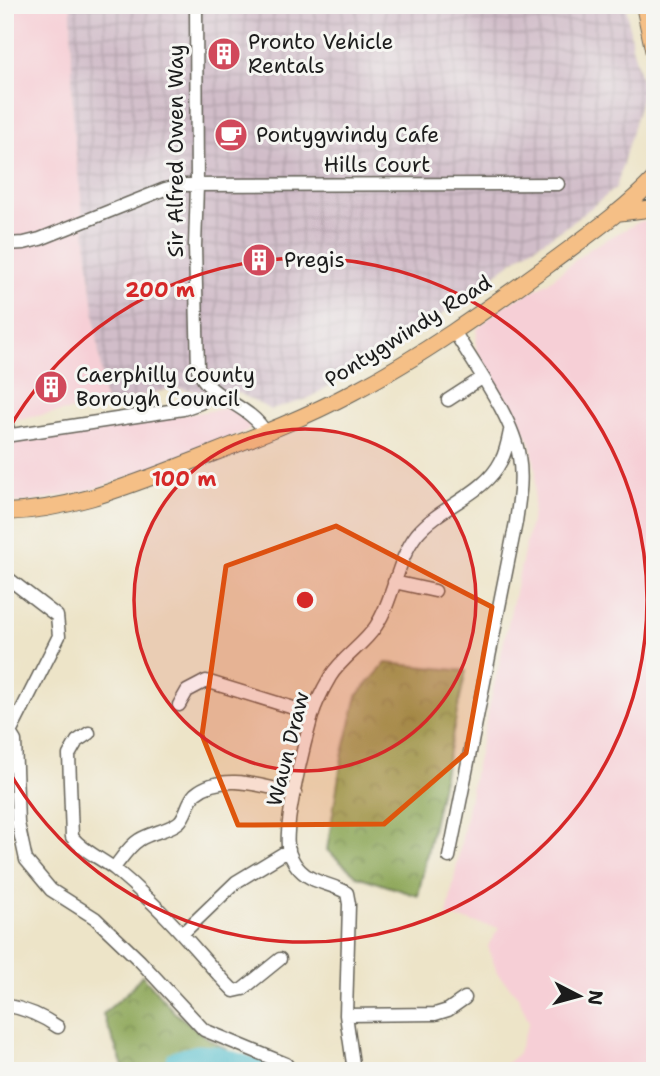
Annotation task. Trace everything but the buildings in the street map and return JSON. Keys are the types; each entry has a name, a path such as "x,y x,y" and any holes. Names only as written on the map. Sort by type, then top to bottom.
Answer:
{"main road":[{"path":"645,5 655,58"},
{"name":"Pontygwindy Road","path":"5,512 59,507 99,497 266,432 355,391 454,331 505,296 616,213 655,178"},
{"name":"Pontygwindy Road","path":"616,213 655,208"}],"street":[{"name":"Sir Alfred Owen Way","path":"196,5 195,246 198,369 202,382 259,420 266,432"},
{"name":"Hills Court","path":"5,244 40,239 181,185 558,184"},
{"path":"449,857 522,481 519,454 510,431 454,331"},
{"path":"448,400 482,379"},
{"path":"5,417 7,436 183,409 200,403 214,391"},
{"name":"Waun Draw","path":"289,850 288,830 313,714 332,673 375,628 387,608 401,562 416,535 433,517 478,488 501,463 510,431"},
{"path":"5,576 57,616 59,636 8,730 15,741 18,822 26,860 51,890 95,918 140,961 204,1030 286,1064 289,1068"},
{"path":"394,582 435,591"},
{"path":"179,705 187,691 206,681 313,714"},
{"path":"89,733 77,741 69,755 72,838 79,847 114,868 183,933 234,991 243,989 280,959"},
{"path":"114,868 139,840 177,823 183,817 193,796 205,788 222,782 295,793"},
{"path":"183,933 236,882 289,850 299,869 316,882 338,887 347,893 346,1015 354,1071"},
{"path":"346,1015 435,1014 449,1010 466,998"},
{"path":"5,1005 41,1015 58,1027"}],"highlighted area":[{"path":"336,526 492,607 466,753 384,824 238,825 202,735 226,566"}],"shaded area":[{"path":"5,5 71,5 73,127 105,405 5,421"},
{"path":"71,5 626,5 632,46 644,89 616,188 412,337 307,399 271,410 239,393 174,388 105,405 73,127"},
{"path":"655,220 655,1071 496,1071 517,1055 529,1022 518,996 497,973 488,946 499,928 447,916 474,775 533,512 536,472 530,441 476,349 477,329 500,308 547,283 592,247 641,221"},
{"path":"229,408 238,411 251,423 249,430 192,454 94,489 31,502 5,503 5,442"}],"green space":[{"path":"386,663 466,671 418,896 357,876 327,850 342,757 357,696"},
{"path":"142,975 174,1012 209,1039 263,1071 125,1071 103,1014 129,991"}],"waterway":[{"path":"174,1071 176,1061 198,1055 214,1056 263,1071"}],"place":[{"name":"Pronto Vehicle Rentals","path":"224,54"},
{"name":"Pontygwindy Cafe","path":"231,135"},
{"name":"Pregis","path":"259,260"},
{"name":"Caerphilly County Borough Council","path":"51,387"}]}
